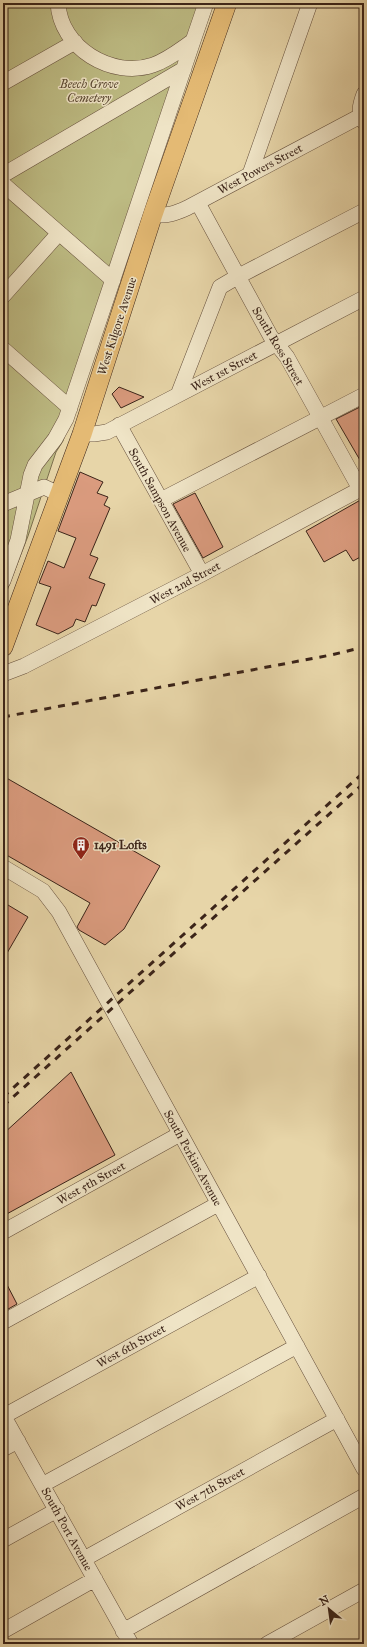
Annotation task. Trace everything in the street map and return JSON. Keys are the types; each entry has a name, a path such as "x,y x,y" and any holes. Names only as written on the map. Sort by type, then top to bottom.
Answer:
{"main road":[{"name":"West Kilgore Avenue","path":"3,646 82,434 153,214 227,3"}],"street":[{"path":"58,3 62,19 75,42 98,60 119,68 152,65 193,41"},
{"path":"3,581 18,540 28,495 30,475 35,465 55,439 70,408 206,3"},
{"path":"250,174 310,3"},
{"path":"3,84 75,42"},
{"path":"3,174 184,69"},
{"path":"363,118 360,105 364,94"},
{"name":"West Powers Street","path":"153,214 161,216 169,215 198,202 250,174 363,118"},
{"path":"3,184 113,280"},
{"name":"South Ross Street","path":"198,202 237,277 276,344 287,357 320,418 362,488"},
{"path":"178,395 220,287 364,211"},
{"path":"3,296 59,233"},
{"name":"West 1st Street","path":"82,434 100,434 119,425 364,298"},
{"path":"3,349 70,408"},
{"path":"161,500 364,395"},
{"name":"South Sampson Avenue","path":"119,425 202,574"},
{"path":"3,504 28,495 44,487 59,494"},
{"name":"West 2nd Street","path":"3,674 24,666 202,574 362,488"},
{"name":"South Perkins Avenue","path":"3,867 36,886 54,904 364,1468"},
{"name":"West 5th Street","path":"3,1232 180,1134"},
{"path":"3,1322 218,1204"},
{"name":"West 6th Street","path":"4,1416 259,1276"},
{"path":"42,1485 297,1346"},
{"name":"South Port Avenue","path":"4,1416 131,1644"},
{"name":"West 7th Street","path":"84,1558 337,1419"},
{"path":"3,1449 18,1441"},
{"path":"123,1631 364,1496"},
{"path":"3,1540 57,1510"},
{"path":"3,1631 95,1579"},
{"path":"267,1644 364,1590"}],"green space":[{"name":"Beech Grove Cemetery","path":"3,3 210,3 63,441 56,452 28,536 3,601"}],"building":[{"path":"119,387 144,397 121,408 112,394"},
{"path":"364,405 364,467 336,419"},
{"path":"80,472 103,482 97,493 108,497 104,505 110,508 90,555 98,558 89,578 105,584 96,606 92,605 85,622 76,619 73,626 58,634 36,625 51,587 39,583 48,561 64,568 76,538 58,531"},
{"path":"195,493 223,547 203,558 173,504"},
{"path":"364,498 364,555 353,561 346,550 324,562 306,531"},
{"name":"1491 Lofts","path":"3,776 160,866 124,929 105,945 79,930 77,927 90,903 3,853"},
{"path":"3,902 28,917 3,960"},
{"path":"71,1072 115,1155 3,1216 3,1134"},
{"path":"3,1277 17,1304 3,1312"}],"railway":[{"path":"3,717 331,655 364,647"},
{"path":"3,1097 364,772"},
{"path":"3,1106 364,783"}],"place":[{"name":"1491 Lofts","path":"81,860"}]}
